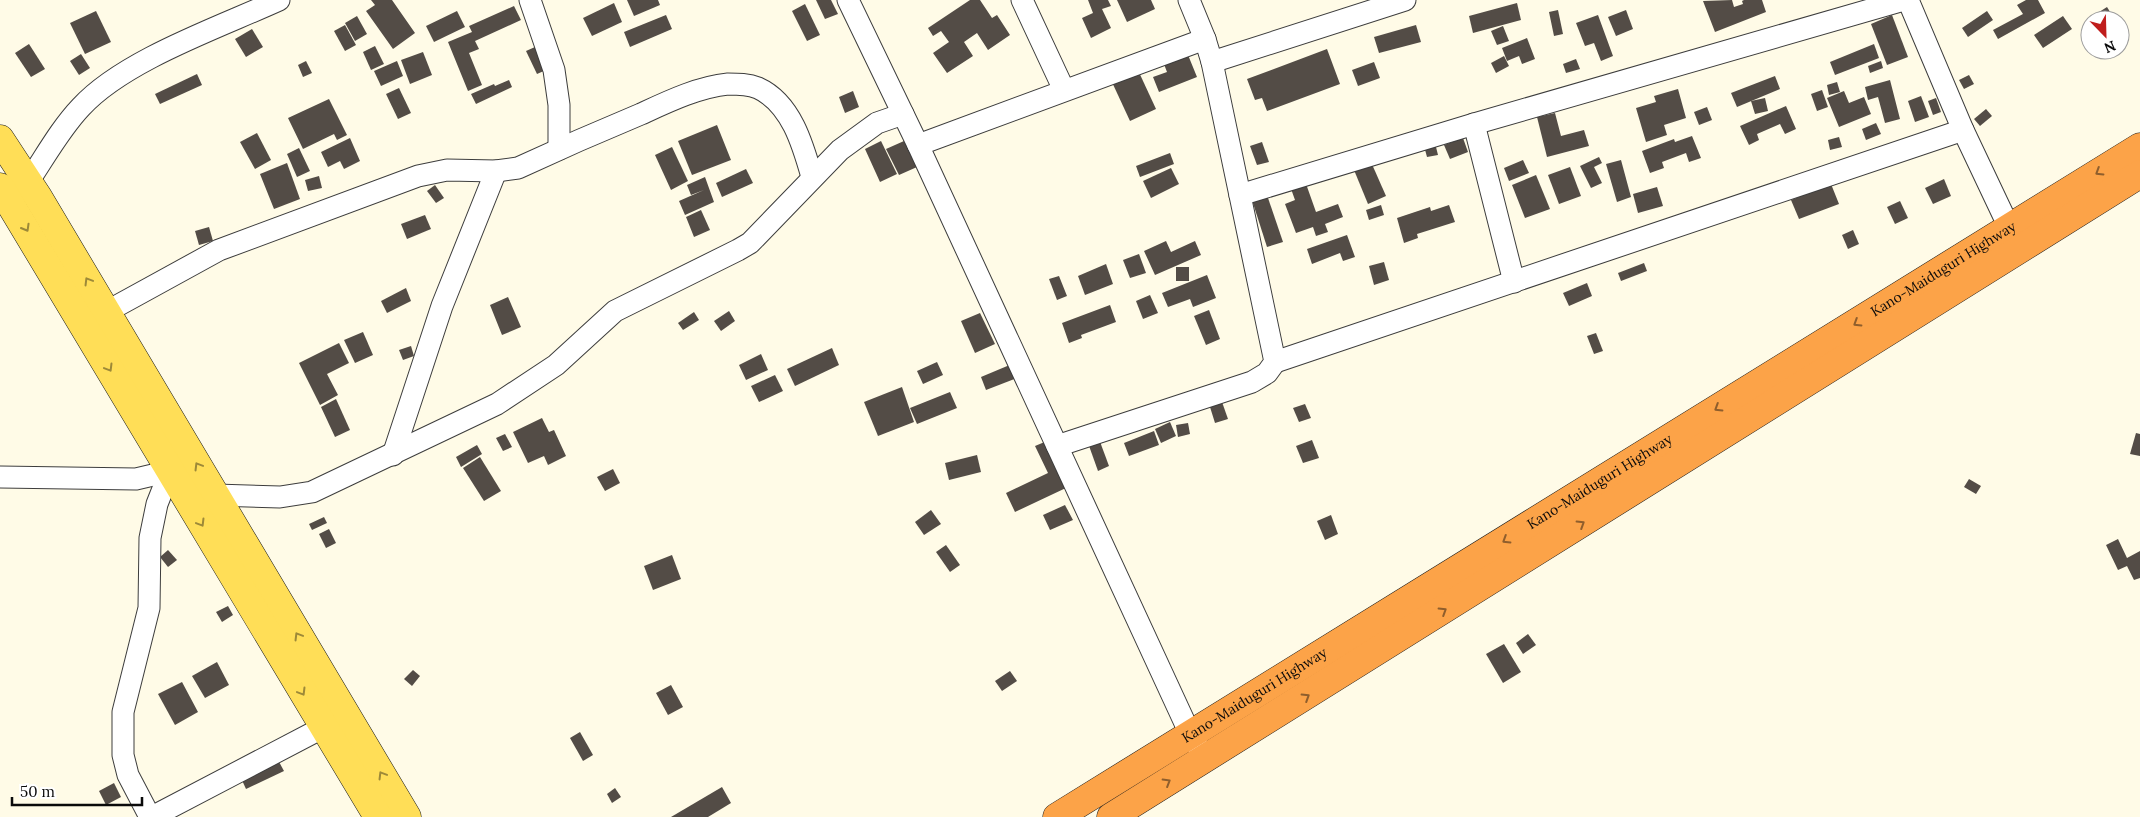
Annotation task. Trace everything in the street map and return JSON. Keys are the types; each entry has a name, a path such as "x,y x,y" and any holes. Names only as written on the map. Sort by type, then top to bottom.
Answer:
{"highway":[{"name":"Kano-Maiduguri Highway","path":"1128,812 1207,759 2015,239 2140,146"},
{"name":"Kano-Maiduguri Highway","path":"1057,817 2015,239 2140,174"}],"main road":[{"path":"0,139 28,182 407,817"},
{"path":"0,187 378,817"}],"street":[{"path":"28,182 81,106 103,87 141,62 278,0"},
{"path":"530,0 554,70 559,105 559,149"},
{"path":"848,0 918,145 1191,736 1207,759"},
{"path":"1022,0 1064,90"},
{"path":"1190,0 1212,62 1275,362"},
{"path":"1212,62 1405,0"},
{"path":"1240,195 1474,124 1904,0"},
{"path":"1908,0 1963,130 2015,239"},
{"path":"918,145 1205,39"},
{"path":"106,312 219,250 418,176 447,170 496,171 518,168 670,101 726,84 744,84 759,88 774,100 790,119 802,142 812,177"},
{"path":"215,495 297,496 335,483 497,404 556,365 615,311 738,250 756,236 812,177 859,134 902,114"},
{"path":"1474,124 1514,282"},
{"path":"1057,446 1252,382 1267,373 1275,362 1963,130"},
{"path":"393,455 442,306 496,171"},
{"path":"0,477 136,479 170,471"},
{"path":"170,471 157,504 150,538 149,608 123,712 123,755 128,775 151,817 324,727"}],"building":[{"path":"371,0 392,0 415,33 393,49 366,11 375,5"},
{"path":"627,0 658,0 660,5 634,16"},
{"path":"816,0 831,0 838,14 825,19"},
{"path":"970,0 980,0 992,18 997,15 1010,35 988,50 977,33 964,42 973,56 947,73 933,53 949,42 941,31 933,36 928,28"},
{"path":"1088,0 1108,0 1111,6 1102,9 1111,28 1091,38 1082,18 1093,13"},
{"path":"1117,0 1151,0 1155,9 1127,22"},
{"path":"1732,0 1734,7 1743,4 1742,1 1744,0 1762,0 1766,12 1715,32 1703,1"},
{"path":"2026,0 2038,0 2045,13 1998,39 1993,30 2023,14 2017,5"},
{"path":"614,3 622,22 592,36 583,18"},
{"path":"1517,3 1521,20 1473,33 1469,16"},
{"path":"805,4 820,35 807,41 792,11"},
{"path":"514,6 521,20 475,41 479,49 469,53 482,85 468,91 448,42 472,32 469,26"},
{"path":"1558,10 1563,34 1554,36 1549,12"},
{"path":"1626,10 1633,29 1616,36 1608,17"},
{"path":"96,11 111,42 85,54 70,23"},
{"path":"457,11 465,27 434,42 426,26"},
{"path":"1987,11 1993,20 1968,37 1962,28"},
{"path":"666,15 672,29 630,47 624,32"},
{"path":"1598,15 1613,56 1601,61 1594,43 1585,46 1576,23"},
{"path":"1892,15 1908,57 1887,65 1871,24"},
{"path":"357,16 367,34 355,41 345,23"},
{"path":"2063,16 2072,29 2043,48 2034,35"},
{"path":"345,25 356,45 345,51 334,31"},
{"path":"1416,25 1421,42 1379,53 1374,37"},
{"path":"1503,26 1509,41 1497,45 1491,31"},
{"path":"252,29 263,47 246,57 235,39"},
{"path":"1527,38 1535,59 1522,64 1519,56 1507,61 1502,48"},
{"path":"29,44 45,69 31,77 15,53"},
{"path":"1874,44 1879,58 1835,75 1830,62"},
{"path":"375,46 384,64 371,70 363,52"},
{"path":"535,47 546,70 537,74 526,51"},
{"path":"1327,49 1340,84 1267,111 1262,98 1255,100 1247,79"},
{"path":"1186,50 1197,77 1159,92 1153,77 1167,72 1162,59"},
{"path":"423,52 432,75 410,84 401,60"},
{"path":"81,54 90,68 79,75 70,61"},
{"path":"1504,56 1509,66 1496,73 1491,63"},
{"path":"1576,59 1580,69 1566,73 1563,64"},
{"path":"306,61 312,73 303,77 298,65"},
{"path":"397,61 403,76 381,86 374,71"},
{"path":"1881,61 1883,68 1870,73 1868,66"},
{"path":"1374,62 1380,78 1358,86 1352,70"},
{"path":"1137,68 1156,109 1130,121 1111,80"},
{"path":"197,74 202,85 160,104 155,94"},
{"path":"1969,75 1974,84 1964,89 1959,80"},
{"path":"1775,76 1780,89 1737,107 1731,93"},
{"path":"509,80 512,87 476,104 471,94"},
{"path":"1890,80 1900,119 1885,123 1878,97 1868,100 1865,87"},
{"path":"1837,82 1840,92 1829,95 1827,85"},
{"path":"399,88 411,113 398,119 386,94"},
{"path":"1678,89 1686,118 1664,125 1667,135 1646,142 1636,108 1656,102 1654,96"},
{"path":"1822,90 1828,107 1817,111 1811,94"},
{"path":"853,91 859,107 845,113 839,97"},
{"path":"1844,91 1849,103 1864,97 1871,114 1839,127 1827,98"},
{"path":"1921,96 1929,117 1915,122 1908,101"},
{"path":"1765,98 1768,111 1755,114 1751,101"},
{"path":"1936,98 1941,112 1933,115 1928,101"},
{"path":"329,99 347,135 337,140 334,134 303,149 288,118"},
{"path":"1786,106 1796,129 1785,134 1780,124 1757,134 1759,140 1749,145 1740,126"},
{"path":"1707,107 1712,120 1699,125 1694,112"},
{"path":"1986,109 1992,116 1980,126 1974,119"},
{"path":"1555,113 1561,136 1584,130 1589,146 1547,157 1537,117"},
{"path":"1876,123 1881,134 1866,140 1862,129"},
{"path":"717,125 731,160 692,175 678,141"},
{"path":"257,133 271,160 255,169 240,142"},
{"path":"1692,136 1701,158 1689,162 1686,153 1662,162 1664,168 1650,173 1642,151 1674,139 1675,142"},
{"path":"1839,137 1842,147 1830,150 1828,140"},
{"path":"350,138 360,161 344,169 340,161 328,167 321,152"},
{"path":"1463,138 1468,152 1450,159 1444,145"},
{"path":"881,141 897,174 880,182 865,149"},
{"path":"904,141 917,167 899,175 886,149"},
{"path":"1262,142 1269,162 1257,165 1250,146"},
{"path":"1435,143 1438,155 1427,157 1424,146"},
{"path":"672,147 688,181 671,190 655,155"},
{"path":"299,148 310,171 297,177 287,154"},
{"path":"1170,153 1174,164 1140,177 1136,166"},
{"path":"1599,157 1602,163 1594,167 1602,183 1591,188 1580,166"},
{"path":"1523,160 1529,173 1509,181 1504,168"},
{"path":"1621,160 1631,197 1617,202 1606,164"},
{"path":"1371,162 1386,196 1368,204 1354,170"},
{"path":"287,163 300,199 274,209 260,174"},
{"path":"1570,167 1581,196 1559,204 1548,175"},
{"path":"1171,168 1179,184 1151,198 1143,181"},
{"path":"746,169 753,183 722,197 716,183"},
{"path":"1536,175 1550,209 1525,218 1512,185"},
{"path":"319,176 322,188 308,191 305,180"},
{"path":"705,177 714,202 685,215 679,201 704,190 691,195 687,185"},
{"path":"1944,179 1951,196 1933,204 1925,188"},
{"path":"1305,181 1316,212 1338,204 1343,217 1325,224 1328,232 1316,236 1313,227 1296,233 1285,204 1295,200 1290,186"},
{"path":"1831,184 1839,204 1799,219 1791,200"},
{"path":"435,185 444,198 436,203 427,191"},
{"path":"1657,187 1663,206 1638,213 1633,194"},
{"path":"1267,195 1283,242 1267,247 1252,200"},
{"path":"1900,201 1908,218 1895,224 1887,207"},
{"path":"1381,205 1384,215 1369,220 1366,210"},
{"path":"1449,205 1455,222 1417,234 1418,238 1404,243 1397,218 1430,207 1431,211"},
{"path":"701,210 710,230 694,237 686,217"},
{"path":"425,215 431,229 407,239 401,224"},
{"path":"209,227 213,241 199,245 195,231"},
{"path":"1853,230 1859,244 1848,249 1842,235"},
{"path":"1347,235 1355,257 1343,261 1340,253 1312,264 1307,249"},
{"path":"1166,241 1171,252 1195,241 1201,255 1155,275 1144,251"},
{"path":"1139,254 1146,273 1130,278 1123,260"},
{"path":"1384,262 1389,280 1374,285 1369,266"},
{"path":"1644,263 1647,271 1621,281 1618,273"},
{"path":"1106,264 1113,284 1085,295 1078,276"},
{"path":"1176,267 1189,267 1189,281 1176,281"},
{"path":"1207,275 1216,298 1193,307 1190,299 1168,307 1162,293"},
{"path":"1059,276 1067,296 1057,300 1049,279"},
{"path":"1587,283 1592,296 1569,306 1563,293"},
{"path":"406,288 411,301 387,313 381,301"},
{"path":"1150,295 1158,313 1143,319 1136,301"},
{"path":"508,297 521,327 502,335 490,305"},
{"path":"1110,305 1116,322 1081,335 1082,338 1069,343 1062,323"},
{"path":"1209,310 1220,339 1206,345 1194,316"},
{"path":"729,311 735,321 721,331 714,321"},
{"path":"694,312 699,320 683,330 678,323"},
{"path":"980,313 995,344 975,353 961,321"},
{"path":"363,332 373,355 355,363 344,340"},
{"path":"1596,333 1603,351 1594,354 1587,336"},
{"path":"339,343 349,363 327,374 338,395 320,405 299,363"},
{"path":"411,346 414,356 403,360 399,350"},
{"path":"832,348 839,365 795,386 787,369"},
{"path":"761,354 768,370 746,380 739,365"},
{"path":"937,362 943,375 923,384 917,371"},
{"path":"1012,364 1017,378 986,390 981,377"},
{"path":"775,375 783,391 759,402 751,386"},
{"path":"902,387 914,422 878,436 864,402"},
{"path":"950,392 957,408 917,424 910,408"},
{"path":"336,399 350,430 335,437 321,407"},
{"path":"1222,402 1228,419 1215,423 1210,407"},
{"path":"1305,404 1311,418 1299,422 1293,408"},
{"path":"542,418 549,432 554,430 566,456 548,465 544,456 528,463 513,432"},
{"path":"1170,422 1176,436 1161,443 1155,429"},
{"path":"1188,423 1190,434 1178,437 1176,425"},
{"path":"1154,431 1159,445 1129,456 1124,443"},
{"path":"2136,433 2140,434 2140,456 2130,454"},
{"path":"505,434 512,447 503,451 496,438"},
{"path":"1099,439 1109,466 1098,471 1088,443"},
{"path":"1312,440 1319,458 1303,463 1296,446"},
{"path":"1047,441 1068,487 1015,512 1006,493 1048,473 1035,446"},
{"path":"477,445 482,454 461,467 456,457"},
{"path":"977,455 981,472 949,480 945,463"},
{"path":"480,457 501,491 484,501 463,468"},
{"path":"613,469 620,483 605,491 597,477"},
{"path":"1969,479 1981,486 1976,494 1964,487"},
{"path":"1065,505 1073,520 1050,530 1043,515"},
{"path":"931,510 941,524 924,535 915,522"},
{"path":"1331,515 1338,534 1325,540 1317,521"},
{"path":"324,517 327,523 312,530 309,524"},
{"path":"329,529 336,543 326,548 319,534"},
{"path":"2118,539 2127,558 2140,551 2140,578 2134,580 2127,566 2118,570 2106,545"},
{"path":"946,545 960,565 950,572 936,552"},
{"path":"168,550 177,560 168,567 160,557"},
{"path":"672,555 681,579 653,590 644,566"},
{"path":"228,606 233,615 222,622 216,612"},
{"path":"1528,634 1536,645 1523,654 1516,643"},
{"path":"1504,644 1521,672 1503,683 1486,654"},
{"path":"217,662 229,685 205,698 192,676"},
{"path":"413,670 420,676 412,686 404,679"},
{"path":"1010,671 1017,681 1002,691 995,681"},
{"path":"182,682 198,712 175,725 158,694"},
{"path":"671,685 683,707 668,715 656,693"},
{"path":"580,732 593,755 583,761 570,738"},
{"path":"278,760 284,771 246,789 241,778"},
{"path":"114,783 121,797 106,805 99,791"},
{"path":"722,787 731,803 708,817 671,817"},
{"path":"615,788 621,797 612,803 607,794"}]}
